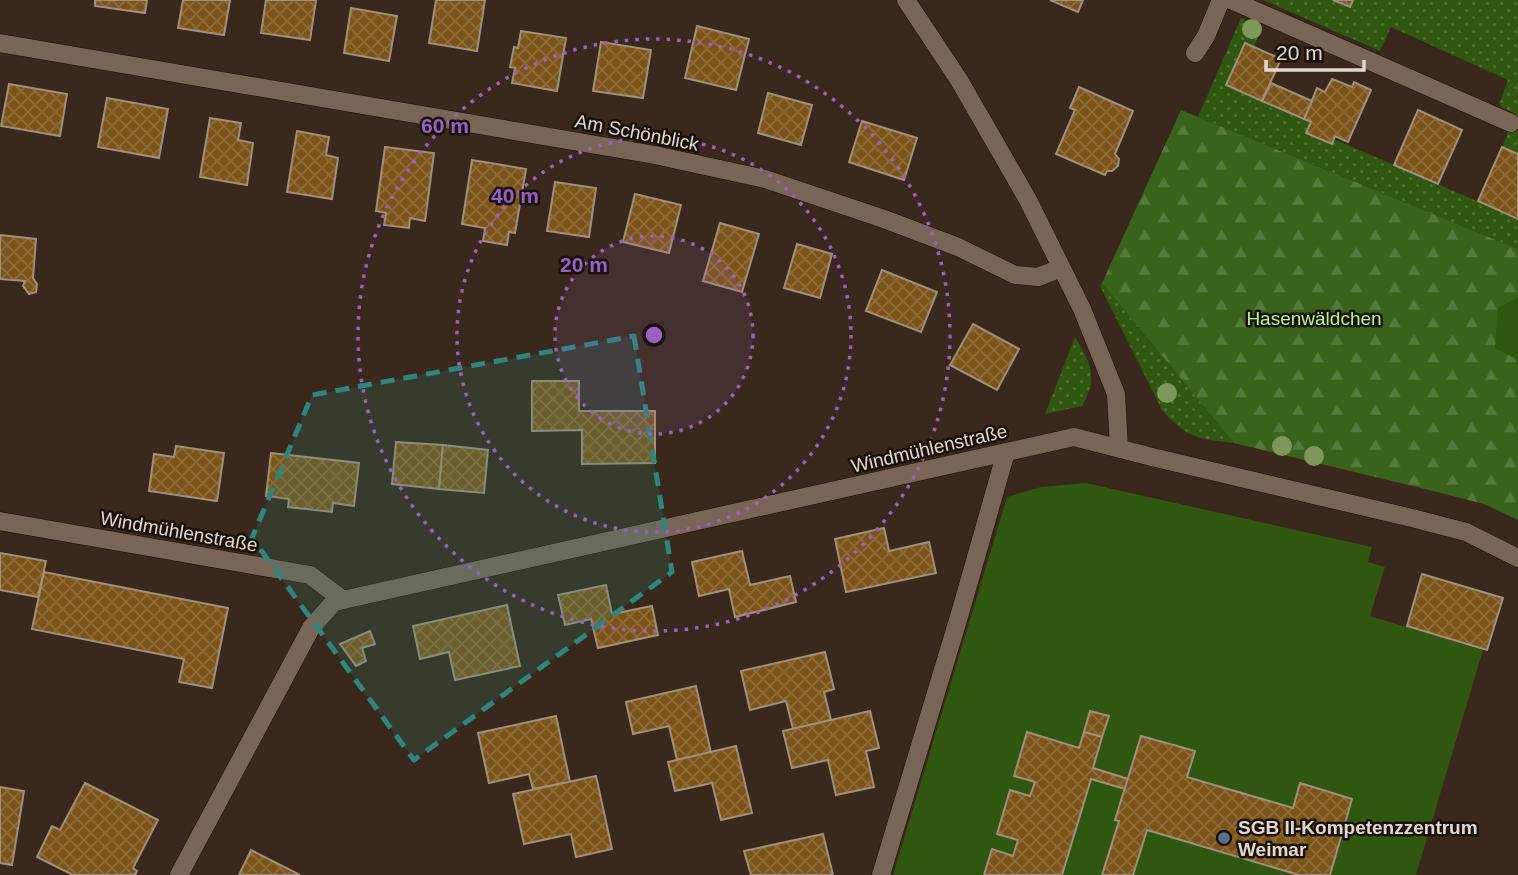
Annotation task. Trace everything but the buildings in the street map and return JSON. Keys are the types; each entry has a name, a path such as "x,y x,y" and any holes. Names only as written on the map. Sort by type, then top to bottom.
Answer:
{"street":[{"path":"906,0 959,80 1028,200 1082,309 1116,394 1119,448"},
{"path":"1195,53 1206,36 1221,0"},
{"path":"1231,0 1511,123"},
{"name":"Am Schönblick","path":"0,43 683,161 765,179 884,219 958,247 1015,275 1038,277 1060,268"},
{"name":"Windmühlenstraße","path":"179,875 311,628 333,603 343,600 1074,437 1466,532 1518,558"},
{"path":"881,875 1006,452"},
{"name":"Windmühlenstraße","path":"0,521 310,575 343,600"}],"highlighted area":[{"path":"634,336 672,572 414,760 252,538 312,395"}],"green space":[{"path":"1263,0 1518,0 1518,153 1502,147 1516,114 1499,104 1508,80 1391,27 1380,51"},
{"path":"1241,18 1262,27 1254,47 1245,43 1226,85 1311,122 1332,143 1334,139 1518,219 1518,249 1198,117"},
{"name":"Hasenwäldchen","path":"1181,110 1518,249 1518,520 1484,504 1234,443 1102,283"},
{"path":"1102,283 1234,443 1211,440 1186,432 1162,410 1100,286"},
{"path":"1518,297 1518,360 1495,348 1498,308"},
{"path":"1075,337 1091,371 1087,396 1082,406 1045,414"},
{"path":"1086,483 1372,547 1368,562 1385,567 1370,616 1483,650 1416,875 893,875 1007,497 1041,487"}],"place":[{"name":"SGB II-Kompetenzzentrum Weimar","path":"1224,838"}]}
